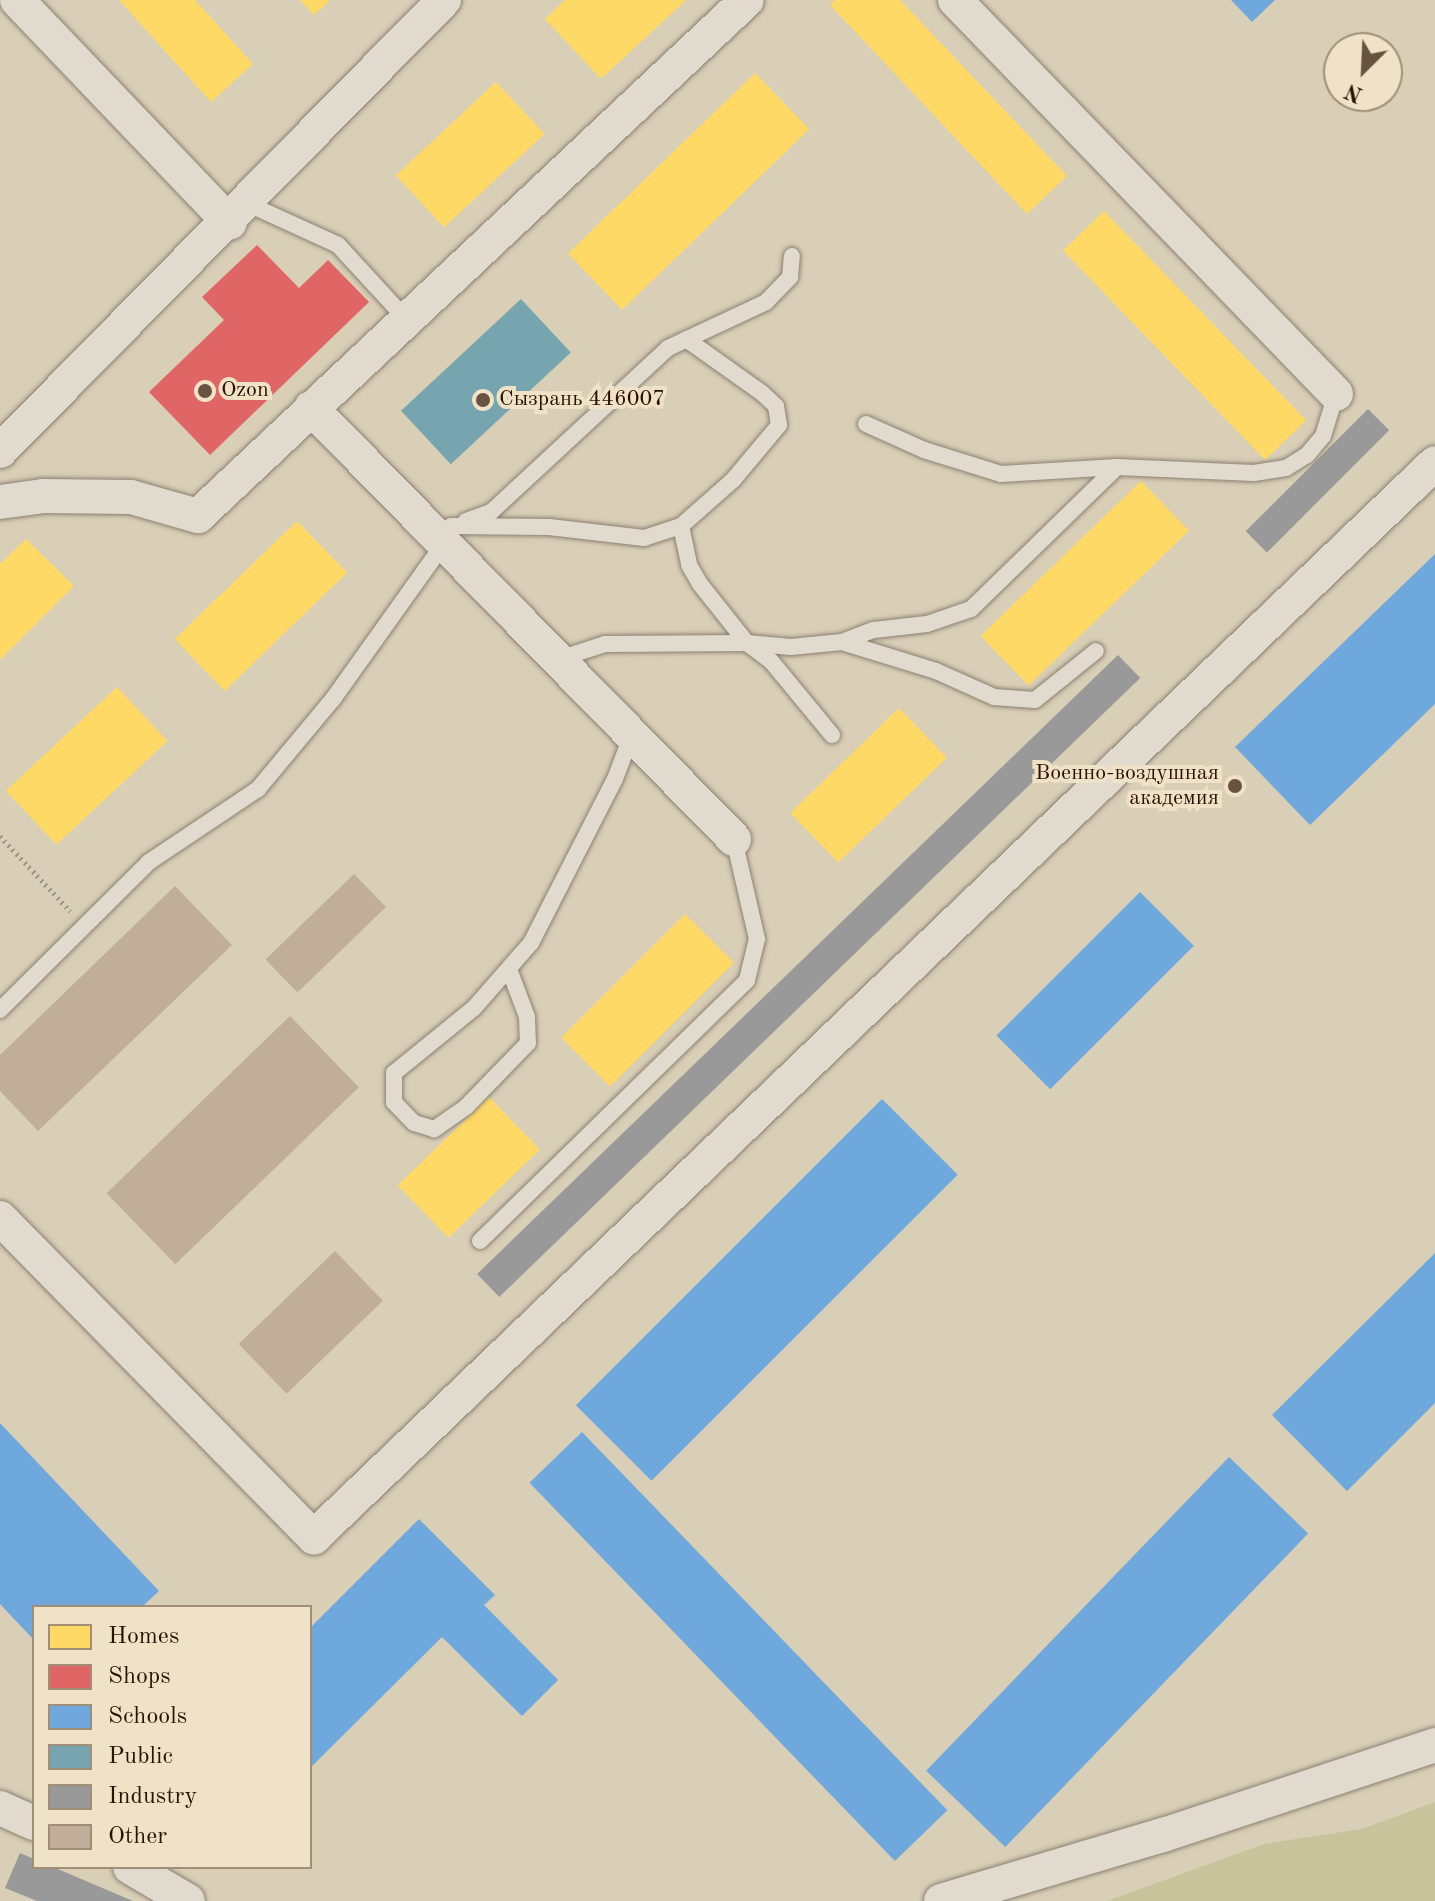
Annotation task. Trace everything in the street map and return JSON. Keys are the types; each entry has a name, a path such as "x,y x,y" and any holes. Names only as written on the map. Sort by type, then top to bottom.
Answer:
{"street":[{"path":"17,0 238,213"},
{"path":"1,448 238,213 444,0"},
{"path":"0,502 43,496 131,497 198,516 747,0"},
{"path":"955,0 1336,394"},
{"path":"311,408 413,509 448,534 559,659 734,839"},
{"path":"0,1218 314,1537 1435,463"},
{"path":"941,1901 1163,1835 1435,1745"},
{"path":"0,1808 32,1822"},
{"path":"133,1869 188,1901"}],"lane":[{"path":"238,213 338,245 406,319"},
{"path":"0,1010 149,862 258,789 333,699 448,534 491,512 668,348 766,302 790,277 792,256"},
{"path":"448,534 549,527 644,538 681,526 733,480 779,425 776,406 762,393 686,339"},
{"path":"866,424 924,450 1001,474 1117,467 1204,473 1286,468 1323,436 1336,394"},
{"path":"559,659 605,644 747,643 791,647 842,642 874,630 927,624 971,609 1117,467"},
{"path":"681,526 694,574 747,643 781,671 832,735"},
{"path":"842,642 936,671 994,697 1035,700 1096,651"},
{"path":"509,969 527,1017 528,1043 466,1107 434,1129 414,1123 394,1102 394,1073 474,1008 531,943 579,852 632,734"},
{"path":"480,1241 747,980 757,939 734,839"}],"path":[{"path":"0,836 84,927"}],"shaded area":[{"path":"1435,1802 1435,1901 1107,1901 1264,1844 1362,1829"}],"building: Homes":[{"path":"119,0 195,0 253,64 211,102"},
{"path":"300,0 330,0 314,15"},
{"path":"565,0 686,0 601,79 545,19"},
{"path":"835,0 900,0 1067,176 1027,214 830,5"},
{"path":"755,73 809,129 622,310 568,254"},
{"path":"496,82 544,134 444,227 396,175"},
{"path":"1104,211 1306,420 1265,460 1063,251"},
{"path":"1141,481 1189,531 1029,686 981,636"},
{"path":"297,521 347,573 225,691 175,639"},
{"path":"26,539 74,586 0,660 0,564"},
{"path":"117,687 167,741 56,845 6,791"},
{"path":"899,708 947,758 838,863 790,813"},
{"path":"685,914 734,963 610,1087 561,1038"},
{"path":"489,1097 540,1150 448,1238 398,1185"}],"building: Shops":[{"path":"257,245 299,288 328,260 369,302 210,455 149,392 224,320 202,297"}],"building: Schools":[{"path":"1231,0 1275,0 1252,22"},
{"path":"1435,554 1435,704 1310,825 1235,747"},
{"path":"1140,892 1194,946 1050,1089 996,1036"},
{"path":"882,1099 958,1175 651,1481 576,1405"},
{"path":"1435,1253 1435,1403 1347,1491 1272,1415"},
{"path":"0,1423 159,1591 144,1605 32,1605 32,1638 0,1604"},
{"path":"582,1432 947,1810 895,1861 529,1483"},
{"path":"1229,1457 1308,1533 1005,1847 926,1771"},
{"path":"419,1519 495,1595 484,1605 558,1680 522,1716 442,1637 312,1766 312,1626"}],"building: Public":[{"path":"521,299 571,352 451,464 401,411"}],"building: Industry":[{"path":"1368,409 1389,430 1267,553 1246,531"},
{"path":"1118,655 1140,678 499,1297 477,1274"},
{"path":"20,1853 32,1858 32,1869 58,1869 133,1901 37,1901 5,1888"}],"building: Other":[{"path":"354,874 386,907 297,993 266,959"},
{"path":"175,886 232,945 38,1131 0,1091 0,1055"},
{"path":"290,1016 359,1087 175,1264 107,1193"},
{"path":"335,1251 383,1301 287,1394 239,1344"}],"place":[{"name":"Ozon","path":"205,391"},
{"name":"Сызрань 446007","path":"483,400"},
{"name":"Военно-воздушная академия","path":"1235,786"}]}
